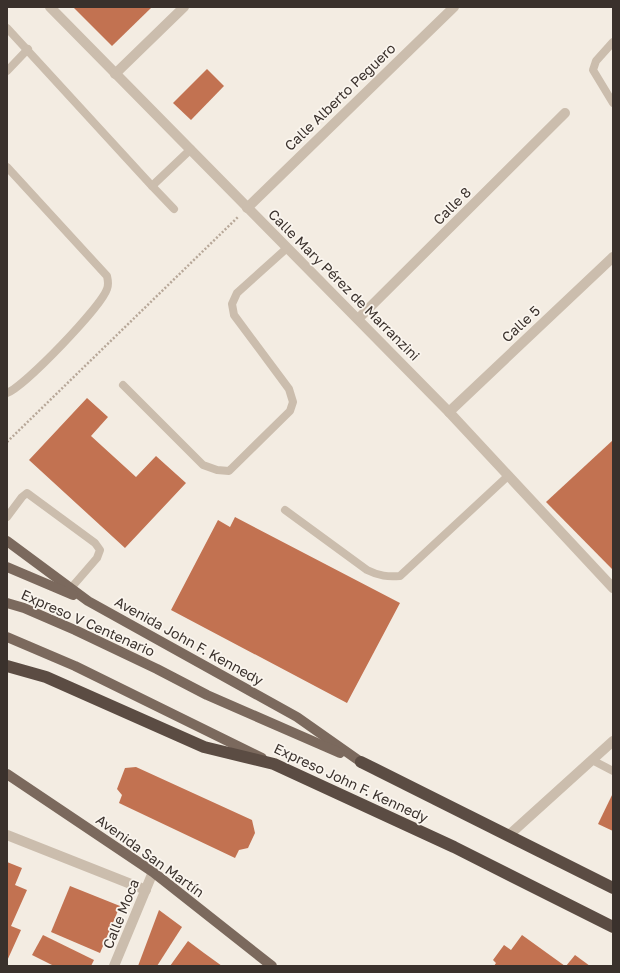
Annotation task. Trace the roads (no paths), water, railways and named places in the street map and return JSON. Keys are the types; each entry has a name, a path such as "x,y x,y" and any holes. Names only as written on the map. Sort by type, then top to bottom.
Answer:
{"highway":[{"path":"7,666 46,678 204,747 274,764"},
{"name":"Expreso John F. Kennedy","path":"361,762 613,888"},
{"name":"Expreso John F. Kennedy","path":"274,764 454,848 613,927"}],"main road":[{"name":"Avenida John F. Kennedy","path":"7,541 88,601 297,717 361,762"},
{"path":"7,567 88,601"},
{"name":"Expreso V Centenario","path":"7,603 31,611 157,669"},
{"name":"Expreso John F. Kennedy","path":"7,637 75,666 274,764"},
{"name":"Expreso John F. Kennedy","path":"157,669 207,695 361,762"},
{"name":"Avenida San Martín","path":"7,774 152,872 272,966"}],"street":[{"name":"Calle Mary Pérez de Marranzini","path":"50,7 449,412 613,588"},
{"path":"115,74 184,7"},
{"name":"Calle Alberto Peguero","path":"247,208 454,7"},
{"name":"Calle 8","path":"358,319 565,113"},
{"name":"Calle 5","path":"449,412 613,257"},
{"path":"509,836 613,741"},
{"path":"7,835 146,890"},
{"name":"Calle Moca","path":"114,966 152,872"}],"lane":[{"path":"7,28 174,209"},
{"path":"613,42 596,61 593,70 613,103"},
{"path":"7,71 28,49"},
{"path":"152,186 191,149"},
{"path":"7,167 107,276 108,283 107,289 95,308 33,373 7,393"},
{"path":"123,385 203,466 217,470 229,471 290,411 293,402 289,389 234,315 232,304 237,293 287,248"},
{"path":"285,510 367,570 377,575 389,577 400,576 508,476"},
{"path":"7,518 22,497 27,493 95,543 100,550 98,558 71,588"},
{"path":"592,760 613,771"}]}
